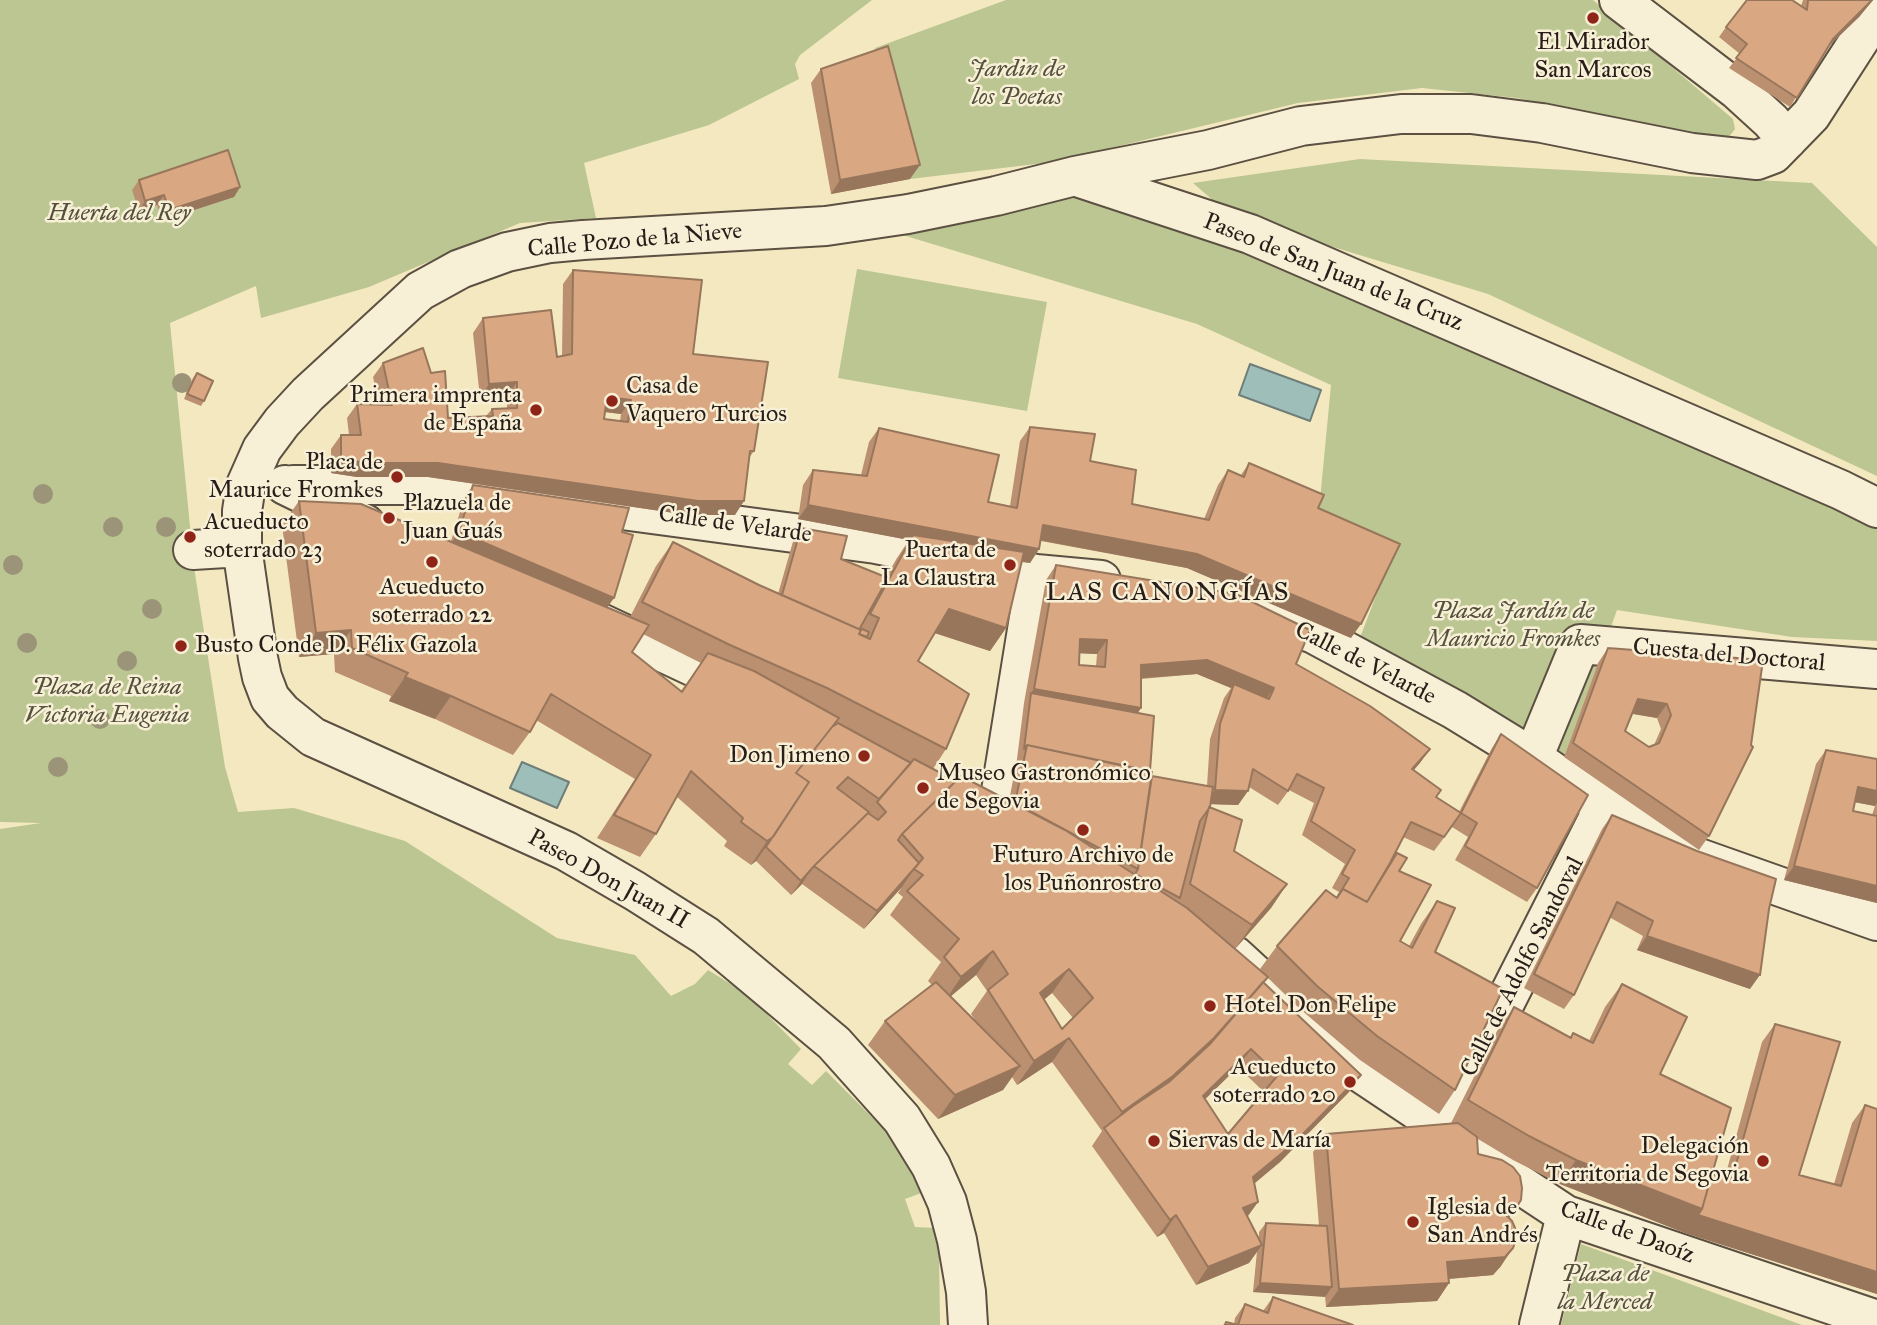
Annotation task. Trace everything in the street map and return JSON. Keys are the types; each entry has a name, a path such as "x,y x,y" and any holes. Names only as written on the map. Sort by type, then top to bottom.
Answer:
{"street":[{"path":"1619,0 1737,90 1787,141"},
{"path":"1075,176 1208,150 1301,126 1401,114 1471,114 1542,123 1661,148 1757,160 1773,154 1811,115 1877,16"},
{"name":"Paseo de San Juan de la Cruz","path":"1075,176 1250,234 1842,490 1877,509"},
{"name":"Calle Pozo de la Nieve","path":"246,485 262,449 308,394 420,291 460,269 507,252 551,243 826,226 908,214 1075,176"},
{"path":"246,485 285,485 394,538"},
{"name":"Paseo Don Juan II","path":"246,485 242,511 242,547 262,677 270,698 282,712 313,737 566,851 635,891 706,936 834,1042 902,1119 937,1178 947,1202 957,1240 968,1325"},
{"name":"Calle de Velarde","path":"285,485 435,485 876,544 1037,574 1136,585"},
{"path":"192,550 242,547"},
{"path":"961,802 1008,828 1037,574"},
{"path":"561,606 770,702"},
{"name":"Calle de Velarde","path":"1235,606 1314,634 1455,710 1533,758 1604,807 1696,858 1877,921"},
{"name":"Cuesta del Doctoral","path":"1533,758 1580,643 1877,669"},
{"name":"Calle de Adolfo Sandoval","path":"1442,1127 1604,807"},
{"name":"Calle de Daoíz","path":"1199,936 1235,956 1361,1073 1566,1215 1877,1320"},
{"path":"1539,1325 1566,1215"}],"green space":[{"path":"0,0 872,0 800,55 795,64 799,79 709,125 584,163 596,218 520,223 369,287 261,318 256,286 170,323 194,567 225,767 238,812 294,808 405,841 557,938 635,955 671,996 695,984 708,970 747,994 801,1049 788,1064 812,1085 826,1071 900,1145 924,1192 905,1199 915,1227 936,1228 940,1325 0,1325 0,829 41,823 0,822"},
{"name":"Jardin de los Poetas","path":"1006,0 1593,0 1733,119 1735,129 1728,138 1721,140 1517,98 1422,88 1298,103 1053,162 910,179 875,48"},
{"path":"1360,159 1812,183 1877,247 1877,476 1488,294 1231,216 1193,183"},
{"name":"Plaza Jardín de Mauricio Fromkes","path":"1072,187 1315,268 1877,519 1877,641 1792,637 1617,610 1564,757 1358,643 1390,559 1318,521 1331,385 1197,324 896,233"},
{"path":"857,269 1047,302 1027,411 838,378"},
{"name":"Plaza de la Merced","path":"1581,1244 1772,1314 1802,1325 1561,1325"}],"water":[{"path":"1250,364 1321,390 1310,421 1239,395"},
{"path":"522,762 569,782 557,808 510,788"}],"building":[{"path":"1747,0 1792,0 1807,10 1808,0 1872,0 1833,39 1797,98 1736,58 1747,44 1726,27"},
{"path":"888,46 920,165 840,180 821,69"},
{"path":"228,150 240,187 169,210 164,195 145,201 139,180"},
{"path":"573,270 702,280 693,354 768,362 754,451 750,451 744,501 698,501 438,463 367,463 341,459 341,435 361,435 357,404 392,405 383,363 423,348 431,373 445,371 448,418 493,416 492,409 517,408 517,382 489,384 483,318 551,310 557,357 572,354","holes":["607,397 631,400 628,422 604,419"]},
{"path":"197,373 213,381 204,401 187,394"},
{"path":"1030,427 1095,434 1090,461 1136,470 1132,504 1209,520 1228,470 1244,477 1249,463 1324,495 1318,508 1400,544 1361,624 1197,554 1043,525 1039,549 808,505 813,470 867,476 879,428 999,455 988,502 1017,508"},
{"path":"473,485 629,508 622,532 633,535 614,598 459,532"},
{"path":"299,501 361,504 649,625 632,652 682,692 708,653 754,671 839,718 796,773 809,782 773,837 767,841 741,822 743,818 691,771 656,834 614,815 651,755 551,694 530,732 405,677 408,673 352,648 351,630 316,633"},
{"path":"801,528 847,536 841,559 888,578 860,628 869,632 867,637 859,634 861,630 782,595"},
{"path":"913,535 1024,552 1006,628 949,609 918,661 969,694 946,749 827,688 642,602 673,542 759,585 861,630 859,634 870,639 879,618 870,614"},
{"path":"1056,565 1236,594 1310,630 1296,664 1370,706 1430,749 1412,769 1441,790 1436,797 1461,813 1444,837 1411,822 1367,902 1343,889 1337,898 1349,878 1342,874 1355,850 1311,821 1324,788 1297,774 1288,791 1253,769 1248,791 1215,790 1220,724 1234,684 1269,699 1274,688 1207,660 1141,665 1141,708 1034,689","holes":["1080,639 1107,640 1105,667 1079,665"]},
{"path":"1608,648 1763,660 1751,745 1753,747 1709,836 1573,743","holes":["1638,699 1667,704 1671,715 1659,743 1649,747 1625,731"]},
{"path":"1031,693 1154,716 1150,771 1027,745 1024,749"},
{"path":"838,723 911,763 879,799 848,777 837,788 869,812 801,881 766,847 809,782 796,773"},
{"path":"1501,734 1588,795 1537,888 1465,846 1477,823 1461,813"},
{"name":"Futuro Archivo de los Puñonrostro","path":"1027,745 1152,772 1138,869 1015,803"},
{"path":"1826,750 1877,759 1877,791 1858,787 1853,811 1877,816 1877,886 1794,866"},
{"path":"914,759 956,781 898,840 919,863 877,911 814,866 868,813 878,820 886,812 877,802"},
{"path":"961,776 1065,830 1187,908 1268,977 1214,1038 1173,1076 1122,1112 1069,1038 1034,1061 988,990 1008,974 993,951 961,977 944,957 959,939 907,891 923,875 914,869 923,858 902,834","holes":["1069,969 1093,998 1062,1029 1040,993"]},
{"path":"1152,776 1213,787 1210,807 1200,821 1180,898 1135,874 1138,869"},
{"path":"1209,807 1242,820 1234,851 1287,884 1252,925 1190,884"},
{"path":"1612,815 1697,851 1776,879 1760,975 1647,936 1653,921 1617,902 1574,995 1534,974"},
{"path":"1397,853 1407,858 1399,871 1431,885 1400,941 1412,948 1437,901 1455,908 1435,952 1503,989 1455,1090 1377,1036 1317,986 1277,946 1326,890 1337,898 1343,889 1367,902"},
{"path":"936,982 1020,1066 955,1095 885,1021"},
{"name":"Siervas de María","path":"1263,982 1361,1075 1293,1144 1253,1177 1258,1202 1243,1208 1262,1245 1208,1267 1176,1215 1170,1220 1104,1128 1169,1082 1210,1044","holes":["1251,1049 1278,1075 1228,1134 1203,1096"]},
{"path":"1622,984 1687,1017 1660,1074 1731,1108 1702,1209 1576,1160 1468,1100 1514,1007 1571,1038 1573,1033 1593,1043"},
{"name":"Delegación Territoria de Segovia","path":"1775,1024 1840,1042 1799,1175 1841,1186 1865,1105 1877,1109 1877,1272 1698,1215 1712,1174 1732,1179"},
{"name":"Iglesia de San Andrés","path":"1458,1123 1477,1137 1478,1154 1502,1160 1520,1176 1521,1200 1516,1208 1506,1215 1515,1228 1516,1240 1513,1248 1505,1257 1447,1262 1449,1283 1339,1289 1326,1134"},
{"path":"1266,1223 1327,1226 1332,1287 1260,1283"},
{"path":"1273,1297 1353,1325 1238,1325 1245,1304 1268,1313"}],"place":[{"name":"El Mirador San Marcos","path":"1593,18"},
{"name":"Casa de Vaquero Turcios","path":"612,401"},
{"name":"Primera imprenta de España","path":"536,410"},
{"name":"Placa de Maurice Fromkes","path":"397,477"},
{"name":"Plazuela de Juan Guás","path":"389,518"},
{"name":"Acueducto soterrado 23","path":"190,537"},
{"name":"Acueducto soterrado 22","path":"432,562"},
{"name":"Puerta de La Claustra","path":"1010,565"},
{"name":"Busto Conde D. Félix Gazola","path":"181,646"},
{"name":"Don Jimeno","path":"864,756"},
{"name":"Museo Gastronómico de Segovia","path":"923,788"},
{"name":"Futuro Archivo de los Puñonrostro","path":"1083,830"},
{"name":"Hotel Don Felipe","path":"1210,1006"},
{"name":"Acueducto soterrado 20","path":"1350,1082"},
{"name":"Siervas de María","path":"1154,1141"},
{"name":"Delegación Territoria de Segovia","path":"1763,1161"},
{"name":"Iglesia de San Andrés","path":"1413,1222"}],"district":[{"name":"LAS CANONGÍAS","path":"1168,594"}],"park label":[{"name":"Huerta del Rey","path":"119,214"},
{"name":"Plaza de Reina Victoria Eugenia","path":"107,702"}]}
